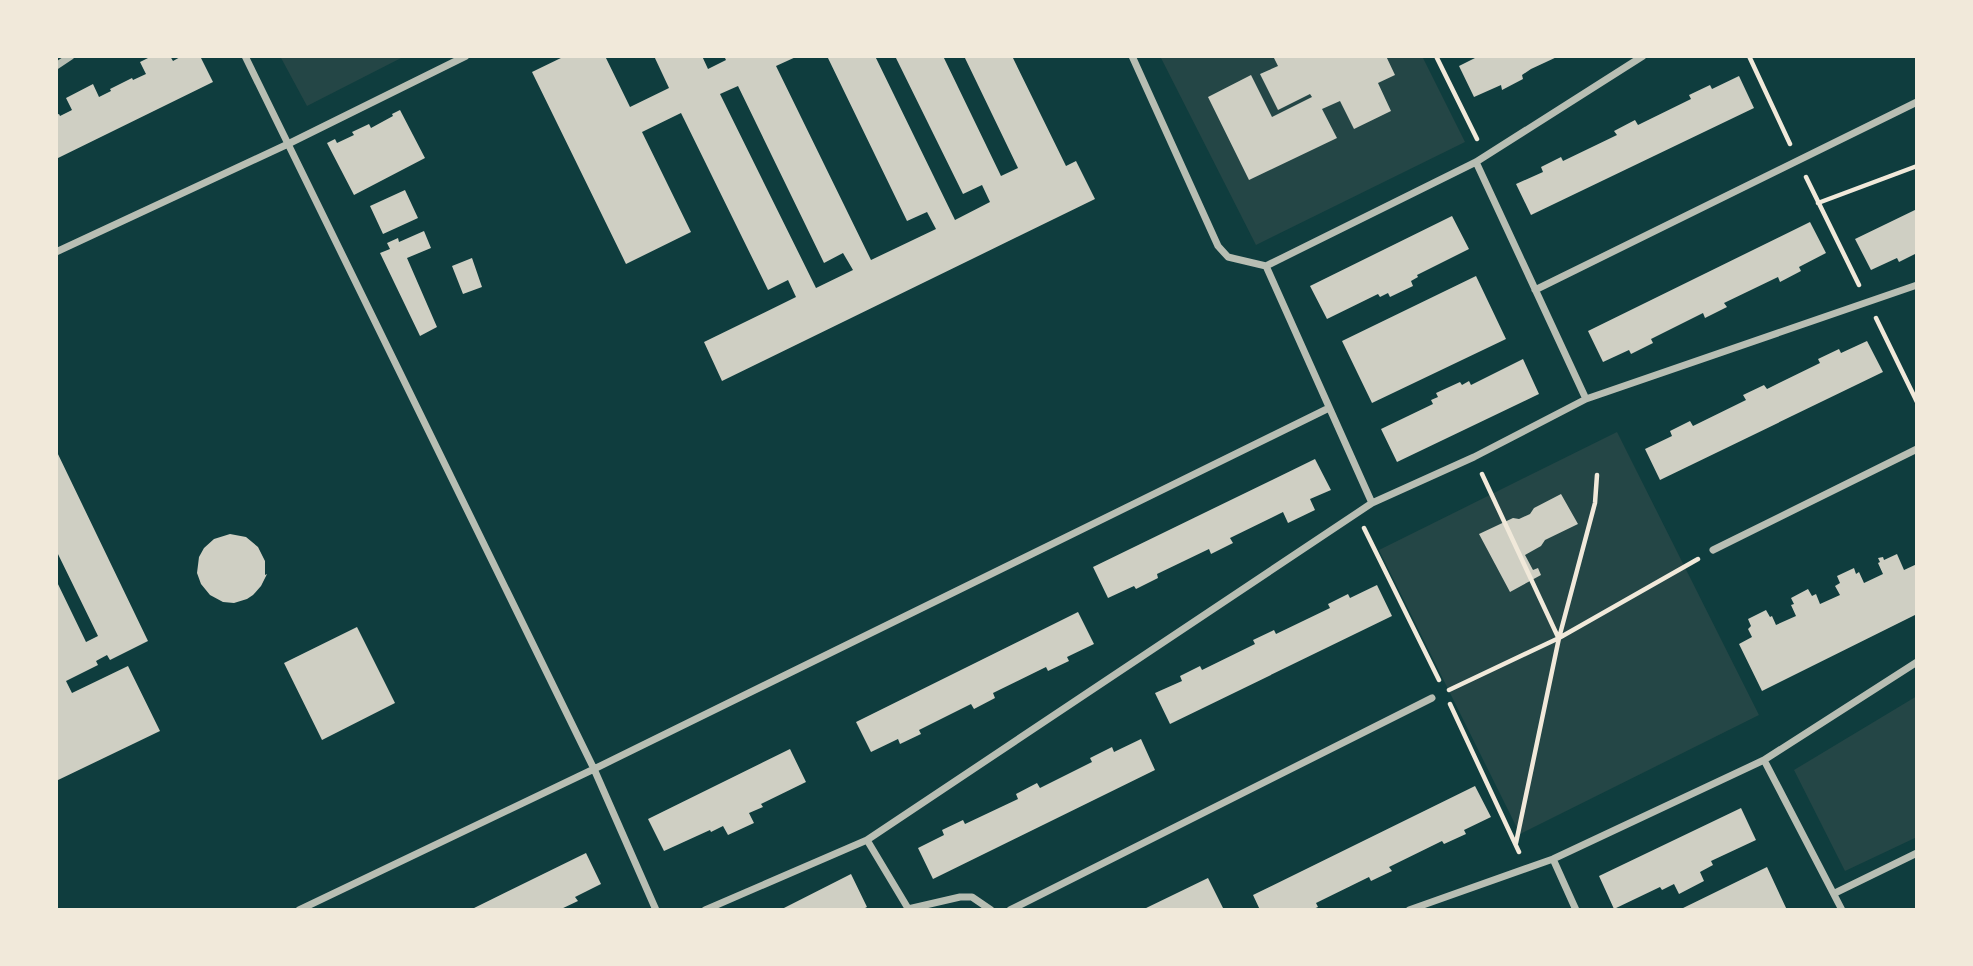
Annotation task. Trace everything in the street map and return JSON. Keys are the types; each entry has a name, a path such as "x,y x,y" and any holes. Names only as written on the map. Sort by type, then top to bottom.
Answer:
{"street":[{"path":"56,66 71,56"},
{"path":"245,56 594,769 656,910"},
{"path":"56,252 288,144 466,56"},
{"path":"1132,56 1218,246 1228,257 1266,266 1476,162 1643,56"},
{"path":"1535,290 1917,102"},
{"path":"1476,162 1586,399"},
{"path":"1266,266 1372,503"},
{"path":"705,910 867,840 1372,503 1474,457 1586,399 1917,285"},
{"path":"299,910 594,769 1329,408"},
{"path":"1713,550 1917,449"},
{"path":"1409,910 1553,859 1764,760 1917,663"},
{"path":"1010,910 1432,698"},
{"path":"1764,760 1842,910"},
{"path":"867,840 908,910 960,897 972,897 992,910"},
{"path":"1835,893 1917,853"},
{"path":"1553,859 1576,910"}],"path":[{"path":"1436,56 1485,156"},
{"path":"1749,56 1818,203 1917,402"},
{"path":"1818,203 1917,166"},
{"path":"1474,457 1559,638"},
{"path":"1516,844 1559,638 1595,503 1597,475"},
{"path":"1432,698 1559,638 1713,550"}],"shaded area":[{"path":"280,56 405,56 307,106"},
{"path":"1160,56 1422,56 1465,142 1256,245"},
{"path":"1617,432 1759,715 1520,834 1379,550"},
{"path":"1917,696 1917,837 1845,871 1794,770"}],"building":[{"path":"152,56 170,56 173,61 182,56 200,56 213,82 56,159 56,115 60,116 72,110 66,98 93,84 99,97 132,78 133,80 146,74 140,62"},
{"path":"565,56 605,56 630,107 669,88 654,56 702,56 708,69 726,60 724,56 798,56 776,66 871,260 936,229 927,212 907,221 827,56 875,56 955,220 990,202 982,185 963,194 895,56 943,56 1001,176 1018,168 964,56 1012,56 1066,166 1076,161 1095,199 722,381 704,342 796,297 788,280 768,290 681,113 642,132 691,232 626,264 532,72","holes":["738,86 824,263 843,253 853,270 816,288 720,94"]},
{"path":"1273,56 1386,56 1395,75 1378,83 1391,111 1354,129 1340,101 1322,109 1337,138 1249,180 1208,97 1251,75 1272,117 1312,97 1310,94 1278,110 1260,74 1278,66"},
{"path":"1479,56 1559,56 1531,69 1522,75 1523,79 1502,90 1501,85 1474,97 1459,66"},
{"path":"1739,76 1754,108 1531,215 1516,184 1543,172 1541,167 1561,157 1563,161 1617,135 1614,131 1635,120 1638,125 1691,99 1689,95 1710,85 1712,89"},
{"path":"400,110 425,158 354,195 327,143 335,139 337,143 369,124 371,128"},
{"path":"405,190 418,218 383,234 370,206"},
{"path":"1917,209 1917,253 1899,262 1897,258 1871,270 1855,239"},
{"path":"1452,216 1469,249 1417,275 1418,277 1411,281 1413,286 1390,297 1388,293 1380,297 1378,294 1327,319 1310,286"},
{"path":"1810,222 1826,253 1799,267 1801,271 1780,282 1778,277 1724,303 1727,307 1705,318 1703,313 1651,339 1653,343 1631,354 1629,350 1603,362 1588,331"},
{"path":"424,231 431,248 407,258 437,327 420,336 380,253 390,249 387,243 398,238 399,242"},
{"path":"472,258 482,287 463,294 452,266"},
{"path":"1476,276 1506,339 1372,403 1342,341"},
{"path":"1867,341 1883,372 1660,480 1645,449 1672,436 1670,431 1690,421 1693,426 1746,400 1743,395 1764,385 1767,389 1820,363 1818,359 1839,349 1841,353"},
{"path":"1523,359 1539,394 1397,462 1381,429 1433,404 1431,400 1438,397 1436,393 1460,382 1462,385 1469,381 1471,385"},
{"path":"56,450 148,641 110,660 107,655 96,661 98,665 66,681 72,693 128,666 160,731 56,781 56,580 86,642 98,636 56,550"},
{"path":"1315,459 1331,490 1310,499 1315,510 1288,523 1283,512 1230,538 1233,543 1211,554 1209,549 1157,574 1158,578 1136,589 1134,586 1108,598 1093,567"},
{"path":"1561,494 1578,524 1545,540 1541,546 1525,555 1533,570 1538,568 1541,575 1510,592 1479,534 1513,518 1519,519 1530,514 1534,508"},
{"path":"230,534 246,537 258,547 265,561 265,575 267,574 253,595 234,603 223,602 210,595 201,584 197,573 199,557 204,548 214,539"},
{"path":"1897,554 1904,570 1917,564 1917,614 1762,691 1739,644 1752,637 1748,629 1751,626 1748,619 1766,610 1776,625 1796,616 1791,598 1808,589 1812,596 1816,594 1820,604 1840,595 1835,586 1840,583 1837,576 1854,568 1864,583 1883,574 1878,558 1883,557 1884,560"},
{"path":"1377,585 1392,616 1170,724 1155,693 1182,681 1180,676 1200,666 1202,670 1255,644 1253,640 1274,630 1276,634 1330,608 1328,604 1348,594 1350,598"},
{"path":"1078,612 1094,644 1067,657 1069,661 1048,671 1046,667 993,693 995,698 974,709 971,704 919,730 921,734 900,744 898,739 871,752 856,722"},
{"path":"357,627 395,703 322,740 284,663"},
{"path":"1141,739 1155,770 933,879 918,848 944,835 942,830 963,820 965,824 1018,799 1016,794 1037,783 1040,788 1092,762 1090,758 1112,747 1114,752"},
{"path":"790,749 806,782 761,804 763,807 749,813 754,823 728,835 723,826 711,832 710,830 664,851 648,819"},
{"path":"1475,786 1491,817 1464,830 1466,834 1444,844 1442,841 1389,867 1392,871 1371,881 1369,877 1316,903 1318,907 1311,910 1260,910 1253,895"},
{"path":"1741,808 1756,840 1711,861 1713,865 1700,872 1704,881 1679,894 1674,884 1662,890 1660,887 1614,909 1599,876"},
{"path":"586,853 601,884 575,897 578,901 559,910 470,910"},
{"path":"1767,867 1787,910 1679,910"},
{"path":"851,874 867,907 861,910 780,910"},
{"path":"1208,878 1223,908 1219,910 1142,910"}]}
